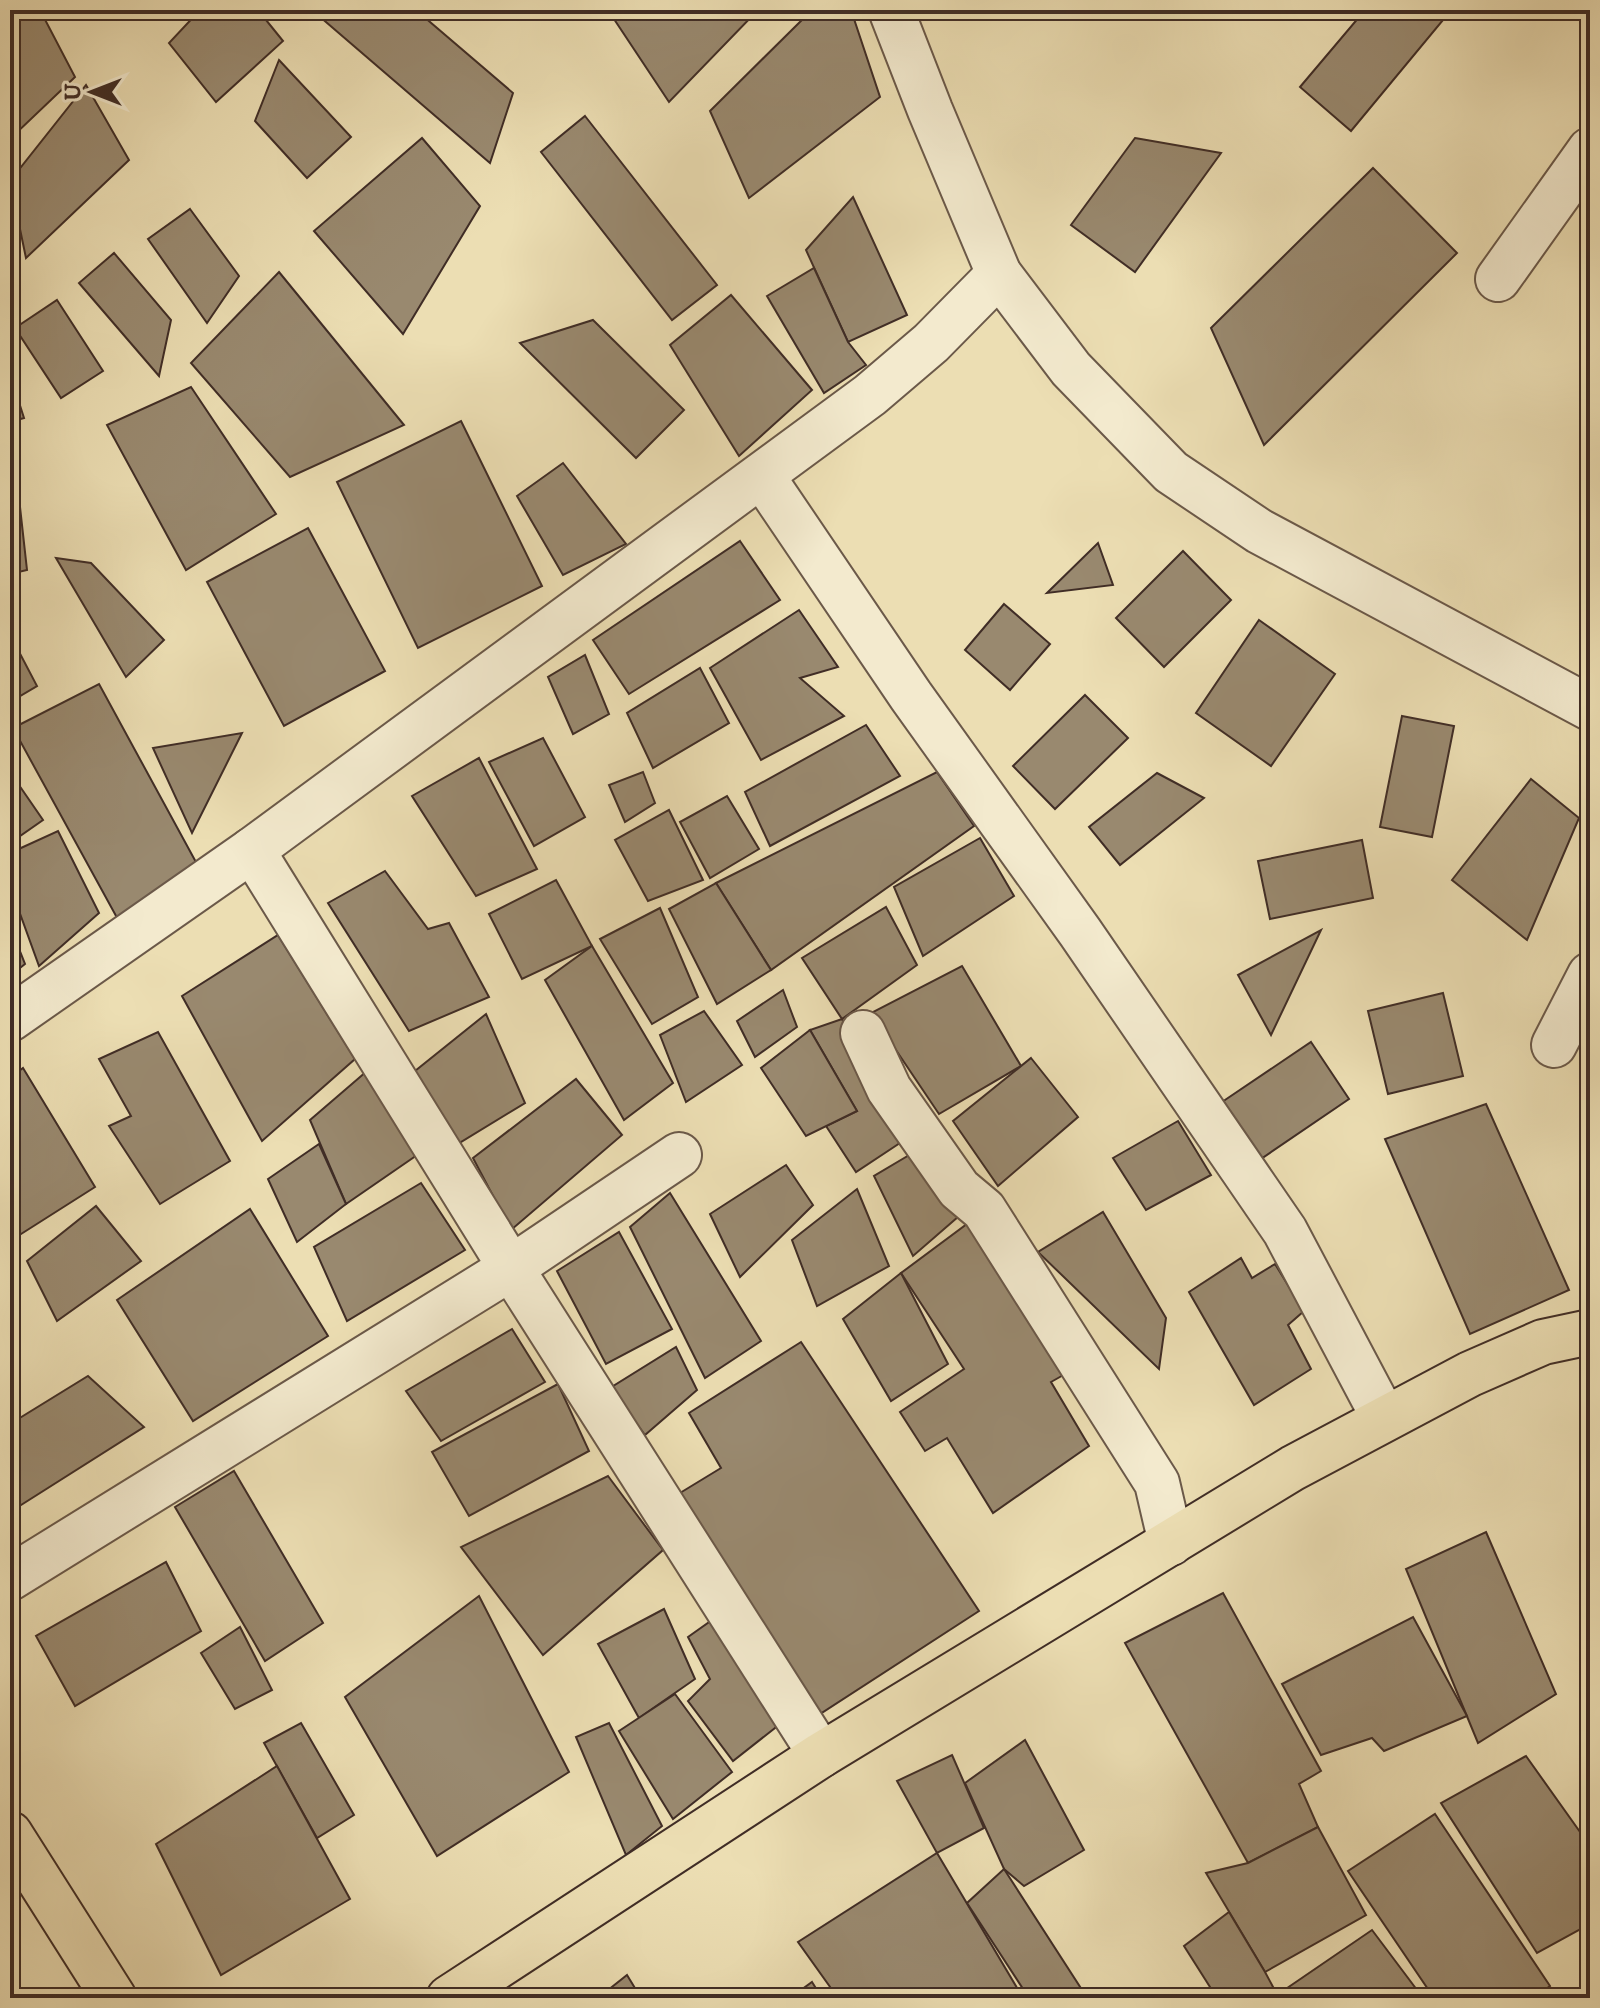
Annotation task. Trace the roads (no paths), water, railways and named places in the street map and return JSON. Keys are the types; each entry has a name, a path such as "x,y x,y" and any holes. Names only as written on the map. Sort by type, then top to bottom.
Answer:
{"highway":[{"path":"449,1998 821,1755 1293,1468 1470,1374 1543,1342 1590,1332"},
{"path":"10,1834 114,1998"}],"street":[{"path":"891,10 999,274 1071,369 1171,472 1259,531 1590,708"},
{"path":"1498,279 1590,150"},
{"path":"10,1019 252,850 870,395 931,343 999,274"},
{"path":"762,476 911,696 1080,932 1285,1231 1384,1418"},
{"path":"252,850 511,1268 821,1755"},
{"path":"1554,1045 1590,975"},
{"path":"863,1033 889,1089 959,1189 984,1210 1157,1483 1171,1543"},
{"path":"10,1578 511,1268 679,1155"}]}
